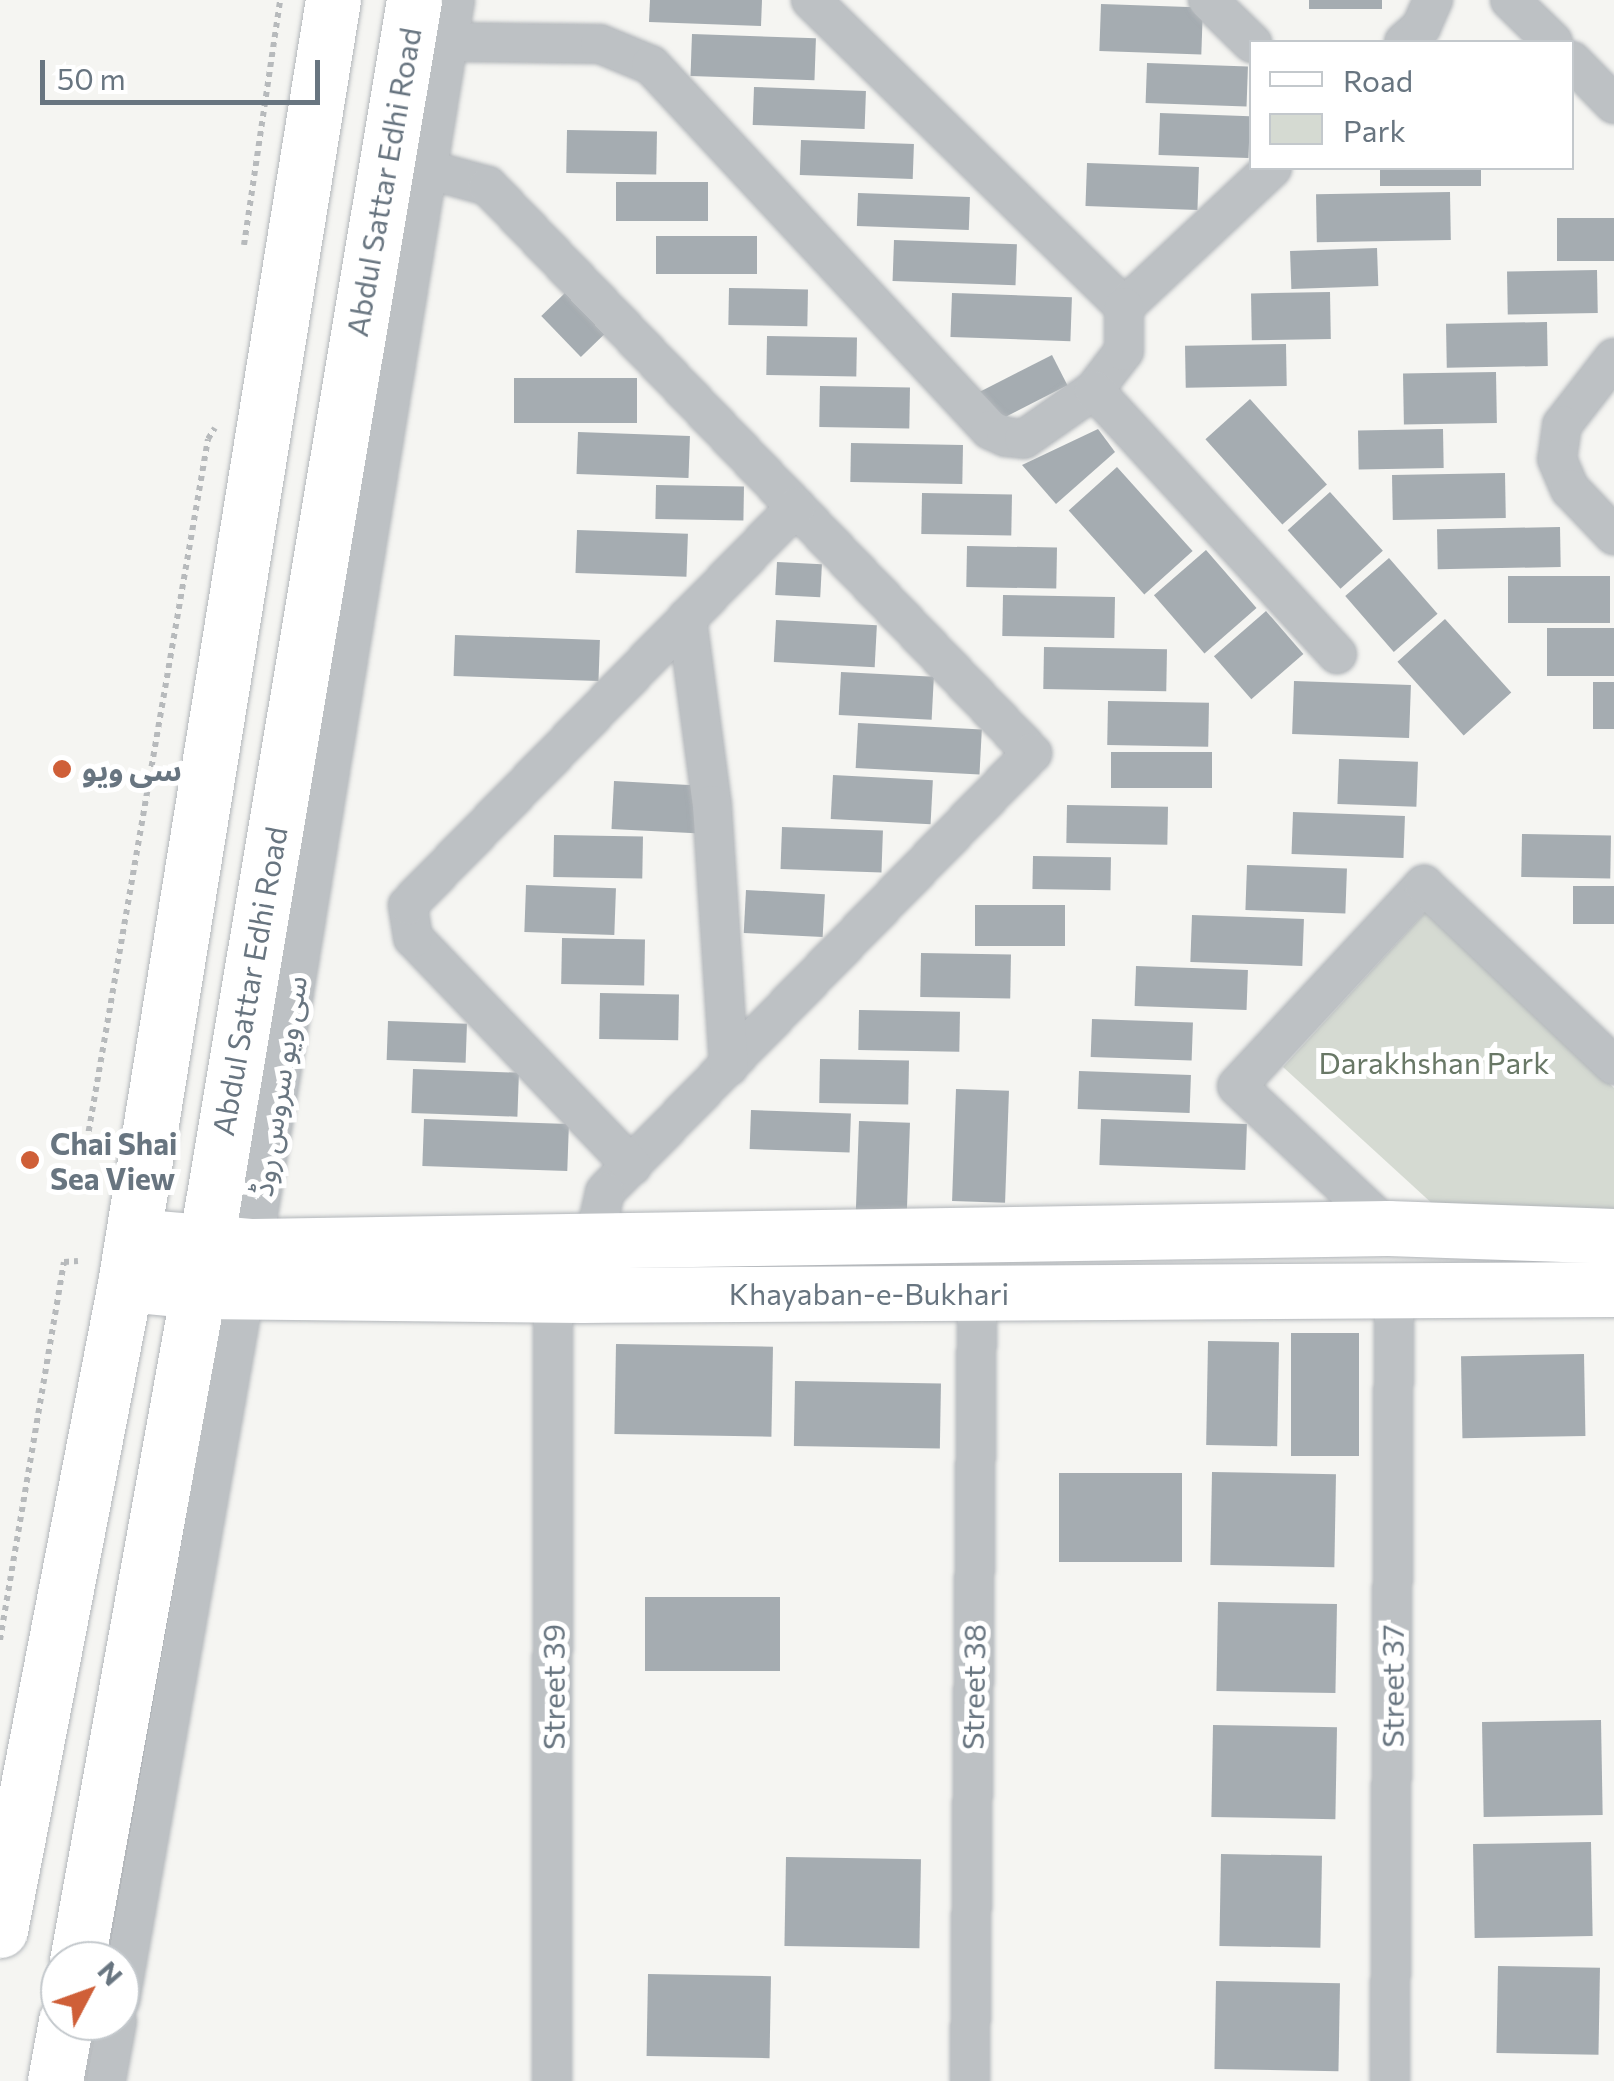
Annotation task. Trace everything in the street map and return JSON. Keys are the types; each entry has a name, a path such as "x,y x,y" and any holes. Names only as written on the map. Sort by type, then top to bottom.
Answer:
{"main road":[{"path":"0,1930 112,1260 334,0"},
{"name":"Abdul Sattar Edhi Road","path":"81,1941 225,1267 414,0"},
{"name":"Khayaban-e-Bukhari","path":"225,1267 594,1244 1388,1228 1598,1236"},
{"path":"1598,1236 1600,1289"},
{"name":"Khayaban-e-Bukhari","path":"112,1260 554,1293 1600,1289"},
{"path":"56,2081 63,2041"}],"street":[{"name":"سی ویو سروس روڈ","path":"129,1941 225,1267 455,0"},
{"path":"448,42 600,44 651,64 990,430 1024,439 1094,390 1124,351 1124,307 811,0"},
{"path":"1208,0 1249,40"},
{"path":"1406,40 1421,26 1433,0"},
{"path":"1510,0 1551,40"},
{"path":"1574,63 1614,104"},
{"path":"426,169 488,186 1032,753 605,1192 594,1244"},
{"path":"1124,307 1270,170"},
{"path":"1614,358 1562,424 1557,459 1570,489 1614,535"},
{"path":"1094,390 1337,654"},
{"path":"632,1166 413,938 406,916 421,886 796,507"},
{"path":"686,618 712,805 729,1066"},
{"path":"1388,1228 1237,1086 1424,886 1614,1065"},
{"name":"Street 37","path":"1390,2081 1394,1290"},
{"name":"Street 39","path":"552,2081 554,1293"},
{"name":"Street 38","path":"970,2081 977,1293"},
{"path":"106,2081 113,2041"}],"path":[{"path":"248,260 242,233 280,0"},
{"path":"98,1144 87,1141 123,919 208,439 221,419"},
{"path":"0,1640 64,1262 112,1260"}],"green space":[{"name":"Darakhshan Park","path":"1429,908 1614,1088 1614,1215 1448,1218 1283,1067"}],"building":[{"path":"650,0 762,0 761,26 649,22"},
{"path":"1309,0 1382,0 1382,9 1309,9"},
{"path":"1101,4 1203,8 1201,55 1099,51"},
{"path":"692,34 816,38 814,80 691,76"},
{"path":"1147,63 1248,67 1247,107 1146,103"},
{"path":"754,87 866,91 865,129 753,125"},
{"path":"1160,113 1249,116 1248,158 1159,155"},
{"path":"567,130 657,132 656,175 566,173"},
{"path":"801,140 914,144 913,179 800,175"},
{"path":"1087,163 1199,167 1197,210 1085,206"},
{"path":"1380,170 1481,170 1481,186 1380,186"},
{"path":"616,182 708,182 708,221 616,221"},
{"path":"1450,192 1451,240 1317,242 1316,194"},
{"path":"858,193 970,197 969,230 857,226"},
{"path":"1557,218 1614,218 1614,261 1557,261"},
{"path":"656,236 757,236 757,274 656,274"},
{"path":"894,240 1017,244 1015,285 893,281"},
{"path":"1377,248 1378,286 1291,289 1290,251"},
{"path":"1597,270 1598,313 1508,315 1507,272"},
{"path":"729,288 808,289 807,326 728,325"},
{"path":"1330,292 1331,339 1252,340 1251,293"},
{"path":"565,293 605,334 581,357 541,316"},
{"path":"952,293 1072,297 1070,341 950,337"},
{"path":"1547,322 1548,366 1447,368 1446,324"},
{"path":"767,336 857,338 856,377 766,375"},
{"path":"1286,344 1287,386 1186,388 1185,346"},
{"path":"1052,355 1067,385 990,425 974,394"},
{"path":"1496,372 1497,423 1404,425 1403,374"},
{"path":"514,378 637,378 637,423 514,423"},
{"path":"820,386 910,388 909,429 819,427"},
{"path":"1250,399 1327,484 1282,525 1205,439"},
{"path":"1098,429 1115,452 1056,504 1022,465"},
{"path":"1443,429 1444,468 1359,469 1358,430"},
{"path":"578,432 690,436 688,478 577,474"},
{"path":"851,443 963,445 962,484 850,482"},
{"path":"1117,467 1193,551 1144,594 1069,510"},
{"path":"1505,473 1506,518 1393,520 1392,475"},
{"path":"656,485 744,487 743,521 655,519"},
{"path":"1330,492 1383,551 1341,589 1288,530"},
{"path":"922,493 1012,495 1011,536 921,534"},
{"path":"1560,527 1561,567 1438,569 1437,529"},
{"path":"577,530 688,534 686,577 575,573"},
{"path":"967,546 1057,548 1056,589 966,587"},
{"path":"1206,550 1257,608 1204,653 1154,595"},
{"path":"1389,558 1438,614 1394,652 1345,596"},
{"path":"777,562 822,564 820,597 775,595"},
{"path":"1508,576 1610,576 1610,623 1508,623"},
{"path":"1003,595 1115,597 1114,638 1002,636"},
{"path":"1266,611 1303,654 1251,699 1214,656"},
{"path":"1445,619 1511,693 1464,735 1397,662"},
{"path":"776,620 877,625 875,667 774,662"},
{"path":"1547,628 1614,628 1614,676 1547,676"},
{"path":"455,635 600,640 598,681 454,676"},
{"path":"1044,647 1167,649 1166,691 1043,689"},
{"path":"841,672 934,677 932,720 839,715"},
{"path":"1294,681 1411,685 1409,738 1292,734"},
{"path":"1593,682 1614,682 1614,729 1593,729"},
{"path":"1108,701 1209,703 1208,747 1107,745"},
{"path":"858,723 982,729 979,774 856,768"},
{"path":"1111,752 1212,752 1212,788 1111,788"},
{"path":"1339,759 1418,762 1416,807 1337,804"},
{"path":"833,775 933,780 931,824 831,819"},
{"path":"614,781 703,786 700,834 611,829"},
{"path":"1067,805 1168,807 1167,845 1066,843"},
{"path":"1293,812 1405,816 1403,858 1292,854"},
{"path":"782,827 883,831 881,872 781,869"},
{"path":"1522,834 1611,836 1610,879 1521,877"},
{"path":"554,835 643,837 642,879 553,877"},
{"path":"1033,856 1111,857 1110,890 1032,889"},
{"path":"1247,865 1347,868 1345,913 1245,910"},
{"path":"526,885 616,888 614,935 524,932"},
{"path":"1573,886 1614,886 1614,924 1573,924"},
{"path":"746,890 825,894 823,937 744,933"},
{"path":"975,905 1065,905 1065,946 975,946"},
{"path":"1192,915 1304,919 1302,966 1190,962"},
{"path":"562,938 645,939 644,985 561,984"},
{"path":"921,953 1011,955 1010,999 920,997"},
{"path":"1136,966 1248,970 1247,1010 1135,1006"},
{"path":"600,993 679,994 678,1040 599,1039"},
{"path":"859,1010 960,1012 959,1052 858,1050"},
{"path":"1092,1019 1193,1023 1192,1061 1091,1057"},
{"path":"388,1021 467,1024 466,1063 387,1060"},
{"path":"820,1059 909,1061 908,1105 819,1103"},
{"path":"413,1069 519,1073 517,1117 411,1113"},
{"path":"1079,1071 1191,1075 1190,1113 1078,1109"},
{"path":"956,1089 1009,1091 1005,1203 952,1201"},
{"path":"751,1110 851,1113 850,1152 750,1149"},
{"path":"424,1119 569,1124 567,1171 422,1166"},
{"path":"1101,1119 1247,1124 1245,1170 1099,1165"},
{"path":"859,1121 910,1123 907,1219 856,1217"},
{"path":"1291,1333 1359,1333 1359,1456 1291,1456"},
{"path":"1208,1341 1279,1342 1277,1446 1206,1445"},
{"path":"616,1344 773,1347 771,1437 614,1434"},
{"path":"1584,1354 1585,1436 1462,1438 1461,1356"},
{"path":"795,1381 941,1384 940,1449 794,1446"},
{"path":"1212,1472 1336,1474 1334,1567 1210,1565"},
{"path":"1059,1473 1182,1473 1182,1562 1059,1562"},
{"path":"645,1597 780,1597 780,1671 645,1671"},
{"path":"1218,1602 1337,1604 1335,1693 1216,1691"},
{"path":"1601,1720 1603,1815 1484,1817 1482,1722"},
{"path":"1213,1725 1337,1727 1335,1819 1211,1817"},
{"path":"1591,1842 1593,1936 1475,1938 1473,1844"},
{"path":"1221,1854 1322,1856 1320,1948 1219,1946"},
{"path":"786,1857 921,1859 919,1948 784,1946"},
{"path":"1498,1966 1600,1968 1598,2055 1496,2053"},
{"path":"648,1974 771,1976 770,2058 647,2056"},
{"path":"1216,1981 1340,1983 1338,2071 1214,2069"}],"place":[{"name":"سی ویو","path":"62,769"},
{"name":"Chai Shai Sea View","path":"30,1160"}]}
